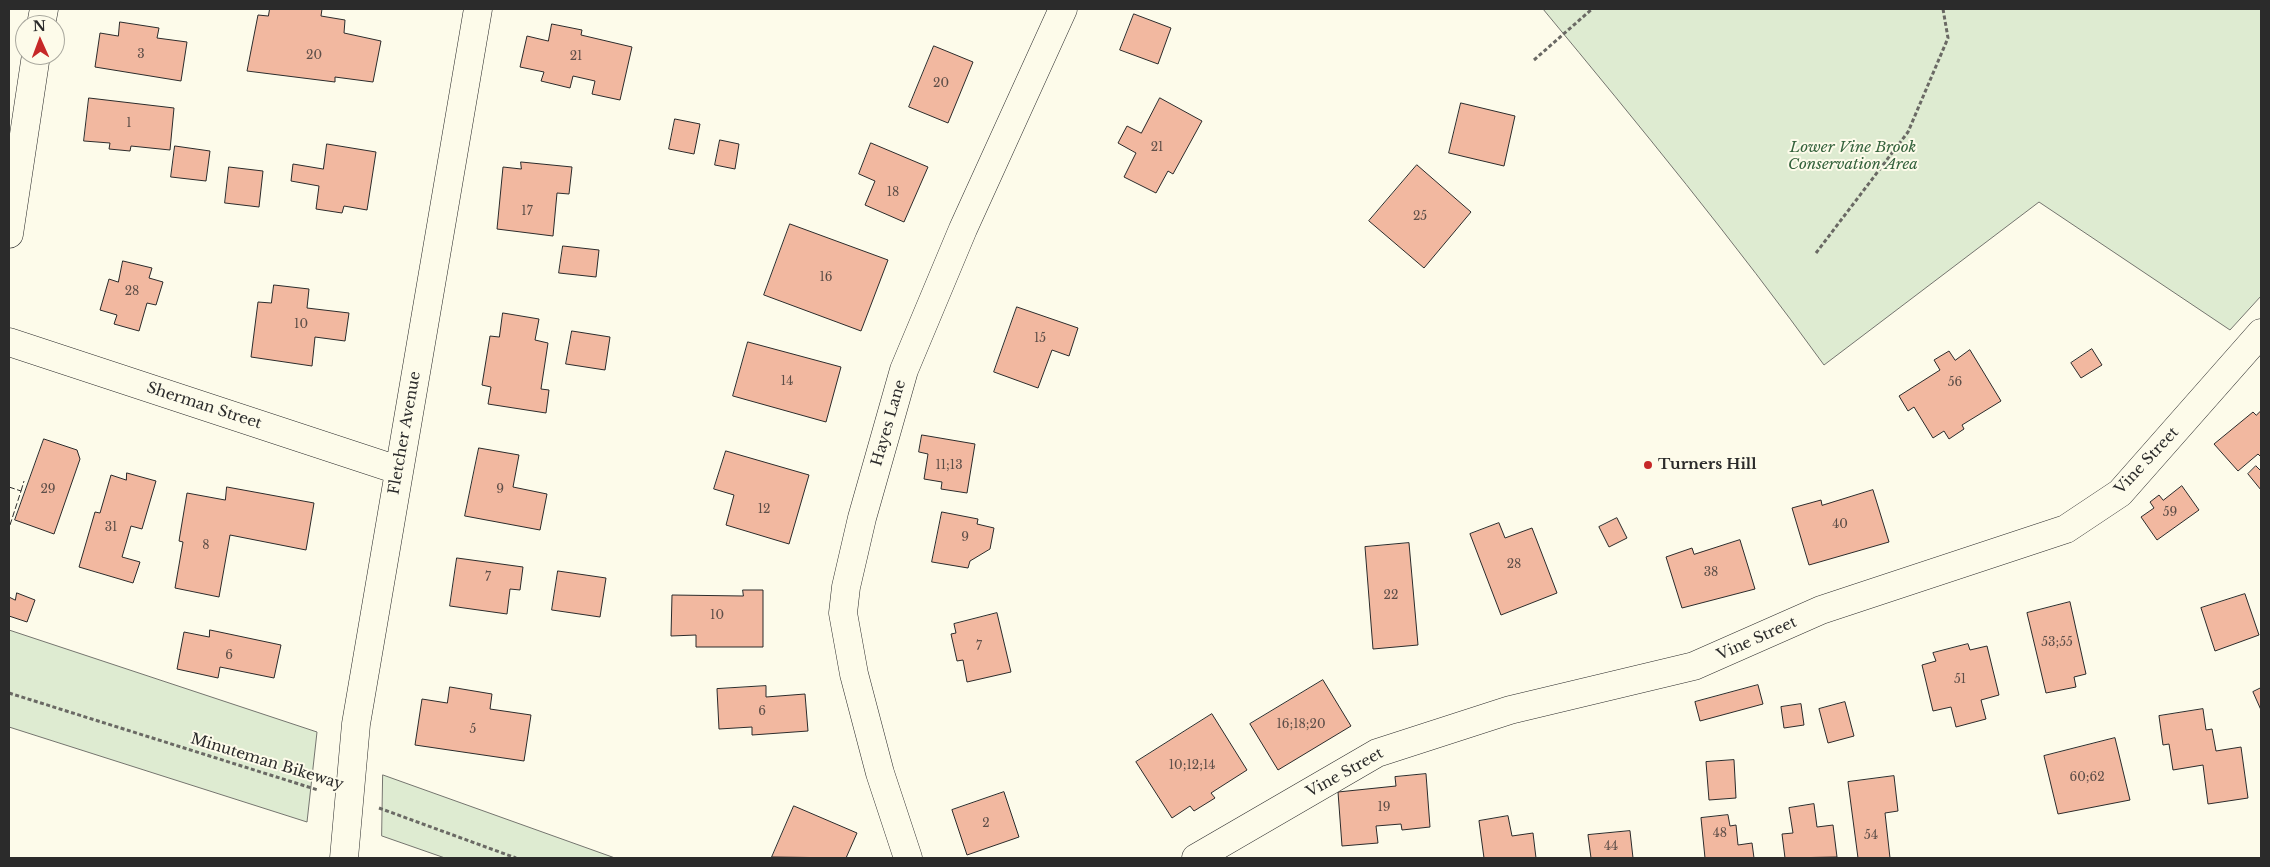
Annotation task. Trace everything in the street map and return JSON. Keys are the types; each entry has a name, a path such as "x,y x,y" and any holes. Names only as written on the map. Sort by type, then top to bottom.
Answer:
{"street":[{"name":"Fletcher Avenue","path":"344,858 356,724 478,9"},
{"name":"Hayes Lane","path":"908,858 880,773 854,674 842,613 846,587 862,518 904,370 963,229 1063,9"},
{"path":"9,234 34,65"},
{"name":"Vine Street","path":"1196,858 1377,753 1510,710 1602,687 1673,673 1694,666 1820,610 2066,529 2120,493 2261,333"},
{"name":"Sherman Street","path":"9,342 398,470"}],"path":[{"path":"1534,60 1592,9"},
{"path":"1816,253 1908,132 1948,38 1943,9"},
{"name":"Minuteman Bikeway","path":"9,693 386,810 516,858"}],"green space":[{"name":"Lower Vine Brook Conservation Area","path":"1543,9 2261,9 2261,296 2230,330 2039,202 1824,365 1651,140"},
{"path":"9,630 317,732 307,822 9,727"},
{"path":"383,775 615,858 445,858 382,836"}],"building":[{"path":"270,9 322,9 321,16 345,20 344,33 381,41 373,82 335,77 335,82 247,71 258,15 268,16"},
{"path":"1134,14 1171,28 1158,64 1120,50"},
{"path":"120,22 159,28 157,38 187,42 181,81 95,67 100,33 118,36"},
{"path":"552,24 582,30 581,35 632,47 620,100 592,94 595,81 573,76 570,88 541,81 544,72 520,67 527,36 548,41"},
{"path":"934,46 973,62 948,123 909,107"},
{"path":"89,98 174,108 170,150 131,146 130,151 109,149 110,143 84,141"},
{"path":"1160,98 1202,121 1173,174 1168,171 1156,193 1124,177 1136,153 1118,143 1127,126 1141,133"},
{"path":"1461,103 1515,116 1504,166 1449,153"},
{"path":"675,119 700,124 694,154 669,149"},
{"path":"720,140 739,144 735,169 715,165"},
{"path":"871,143 928,167 904,222 865,205 875,181 859,174"},
{"path":"327,144 376,152 367,210 344,206 342,213 316,209 319,186 291,181 293,164 323,169"},
{"path":"175,146 210,151 206,181 171,177"},
{"path":"521,162 572,167 569,194 557,193 553,236 497,229 503,167 521,169"},
{"path":"1417,165 1471,212 1424,268 1369,221"},
{"path":"229,167 263,171 259,207 225,203"},
{"path":"790,224 888,260 861,331 764,295"},
{"path":"563,246 599,250 596,277 559,273"},
{"path":"123,261 152,268 149,278 163,282 156,305 147,303 139,331 114,324 117,315 100,310 109,279 118,282"},
{"path":"274,285 309,289 307,308 349,313 345,341 315,337 312,366 251,357 258,302 271,303"},
{"path":"1017,307 1078,328 1069,356 1052,350 1038,388 994,372"},
{"path":"503,313 539,319 535,340 548,343 541,389 549,390 546,413 488,404 491,387 482,385 490,336 499,337"},
{"path":"572,331 610,337 605,370 566,364"},
{"path":"748,342 841,367 826,422 733,396"},
{"path":"2092,349 2102,365 2081,378 2071,363"},
{"path":"1970,350 2001,401 1962,425 1964,429 1949,439 1944,431 1933,438 1914,407 1908,411 1899,396 1940,370 1934,360 1949,351 1955,360"},
{"path":"2261,411 2261,457 2258,454 2238,471 2214,444 2253,412 2256,415"},
{"path":"922,435 975,444 967,493 941,489 942,482 924,479 928,454 919,452"},
{"path":"44,439 77,450 80,459 54,534 15,520"},
{"path":"479,448 519,455 513,487 547,494 540,530 465,516"},
{"path":"726,451 809,475 789,544 726,525 734,495 714,489"},
{"path":"2256,466 2261,471 2261,490 2248,474"},
{"path":"127,473 156,481 142,529 131,526 122,557 140,562 133,583 79,567 95,512 100,513 111,475 126,480"},
{"path":"2182,486 2199,510 2157,540 2141,517 2154,508 2150,502 2159,495 2163,500"},
{"path":"227,487 314,503 306,550 230,535 219,597 175,588 183,542 179,541 187,493 225,500"},
{"path":"1873,490 1889,542 1809,565 1792,508 1821,500 1822,505"},
{"path":"942,512 978,519 977,524 994,528 990,549 970,561 968,568 932,562"},
{"path":"1617,518 1627,538 1609,547 1599,527"},
{"path":"1499,523 1505,538 1532,528 1557,593 1501,615 1470,534"},
{"path":"1740,540 1755,589 1682,608 1666,557 1692,548 1694,554"},
{"path":"1409,543 1418,645 1373,649 1365,547"},
{"path":"457,558 523,567 520,590 510,589 507,614 450,606"},
{"path":"558,571 606,578 600,617 552,610"},
{"path":"743,590 763,590 763,647 696,647 696,635 671,636 672,595 743,596"},
{"path":"17,593 35,600 27,622 9,616 9,597 15,600"},
{"path":"2245,594 2259,635 2215,651 2201,608"},
{"path":"2070,602 2086,674 2074,677 2076,687 2046,693 2027,613"},
{"path":"997,613 1011,672 967,682 963,660 957,661 951,634 956,633 954,624"},
{"path":"210,630 281,645 274,678 220,667 218,678 177,669 184,632 209,637"},
{"path":"1968,644 1970,650 1987,646 1999,695 1981,700 1986,719 1956,727 1951,707 1933,711 1922,665 1936,661 1933,653"},
{"path":"1323,680 1351,726 1278,770 1250,724"},
{"path":"1758,685 1763,704 1700,721 1695,702"},
{"path":"766,686 766,697 805,694 808,731 752,735 752,727 719,729 717,689"},
{"path":"450,687 492,694 490,709 531,715 524,761 415,745 422,699 447,703"},
{"path":"2261,688 2261,710 2253,692"},
{"path":"1845,702 1854,736 1828,743 1819,709"},
{"path":"1801,704 1804,725 1784,728 1781,707"},
{"path":"2203,709 2206,730 2212,729 2216,751 2241,747 2248,798 2208,804 2203,765 2173,770 2169,744 2163,745 2159,716"},
{"path":"1212,714 1247,770 1211,793 1215,798 1194,811 1190,806 1172,818 1136,762"},
{"path":"2115,738 2130,800 2058,814 2044,756"},
{"path":"1734,760 1736,798 1709,800 1706,762"},
{"path":"1426,774 1430,827 1402,830 1401,824 1376,826 1378,843 1342,846 1338,792 1396,786 1395,777"},
{"path":"1894,776 1898,811 1885,813 1890,858 1858,858 1848,782"},
{"path":"1004,792 1019,837 967,855 952,810"},
{"path":"1814,804 1817,827 1833,825 1837,857 1785,858 1782,834 1793,833 1789,808"},
{"path":"794,806 857,833 846,858 772,857"},
{"path":"1728,815 1730,826 1736,825 1738,845 1752,843 1754,858 1705,858 1701,818"},
{"path":"1508,816 1512,836 1533,833 1536,858 1484,858 1479,821"},
{"path":"1630,831 1633,858 1591,858 1588,835"}],"fence":[{"path":"21,491 24,481"},
{"path":"9,487 21,491 9,528"}],"place":[{"name":"Turners Hill","path":"1648,465"}]}
